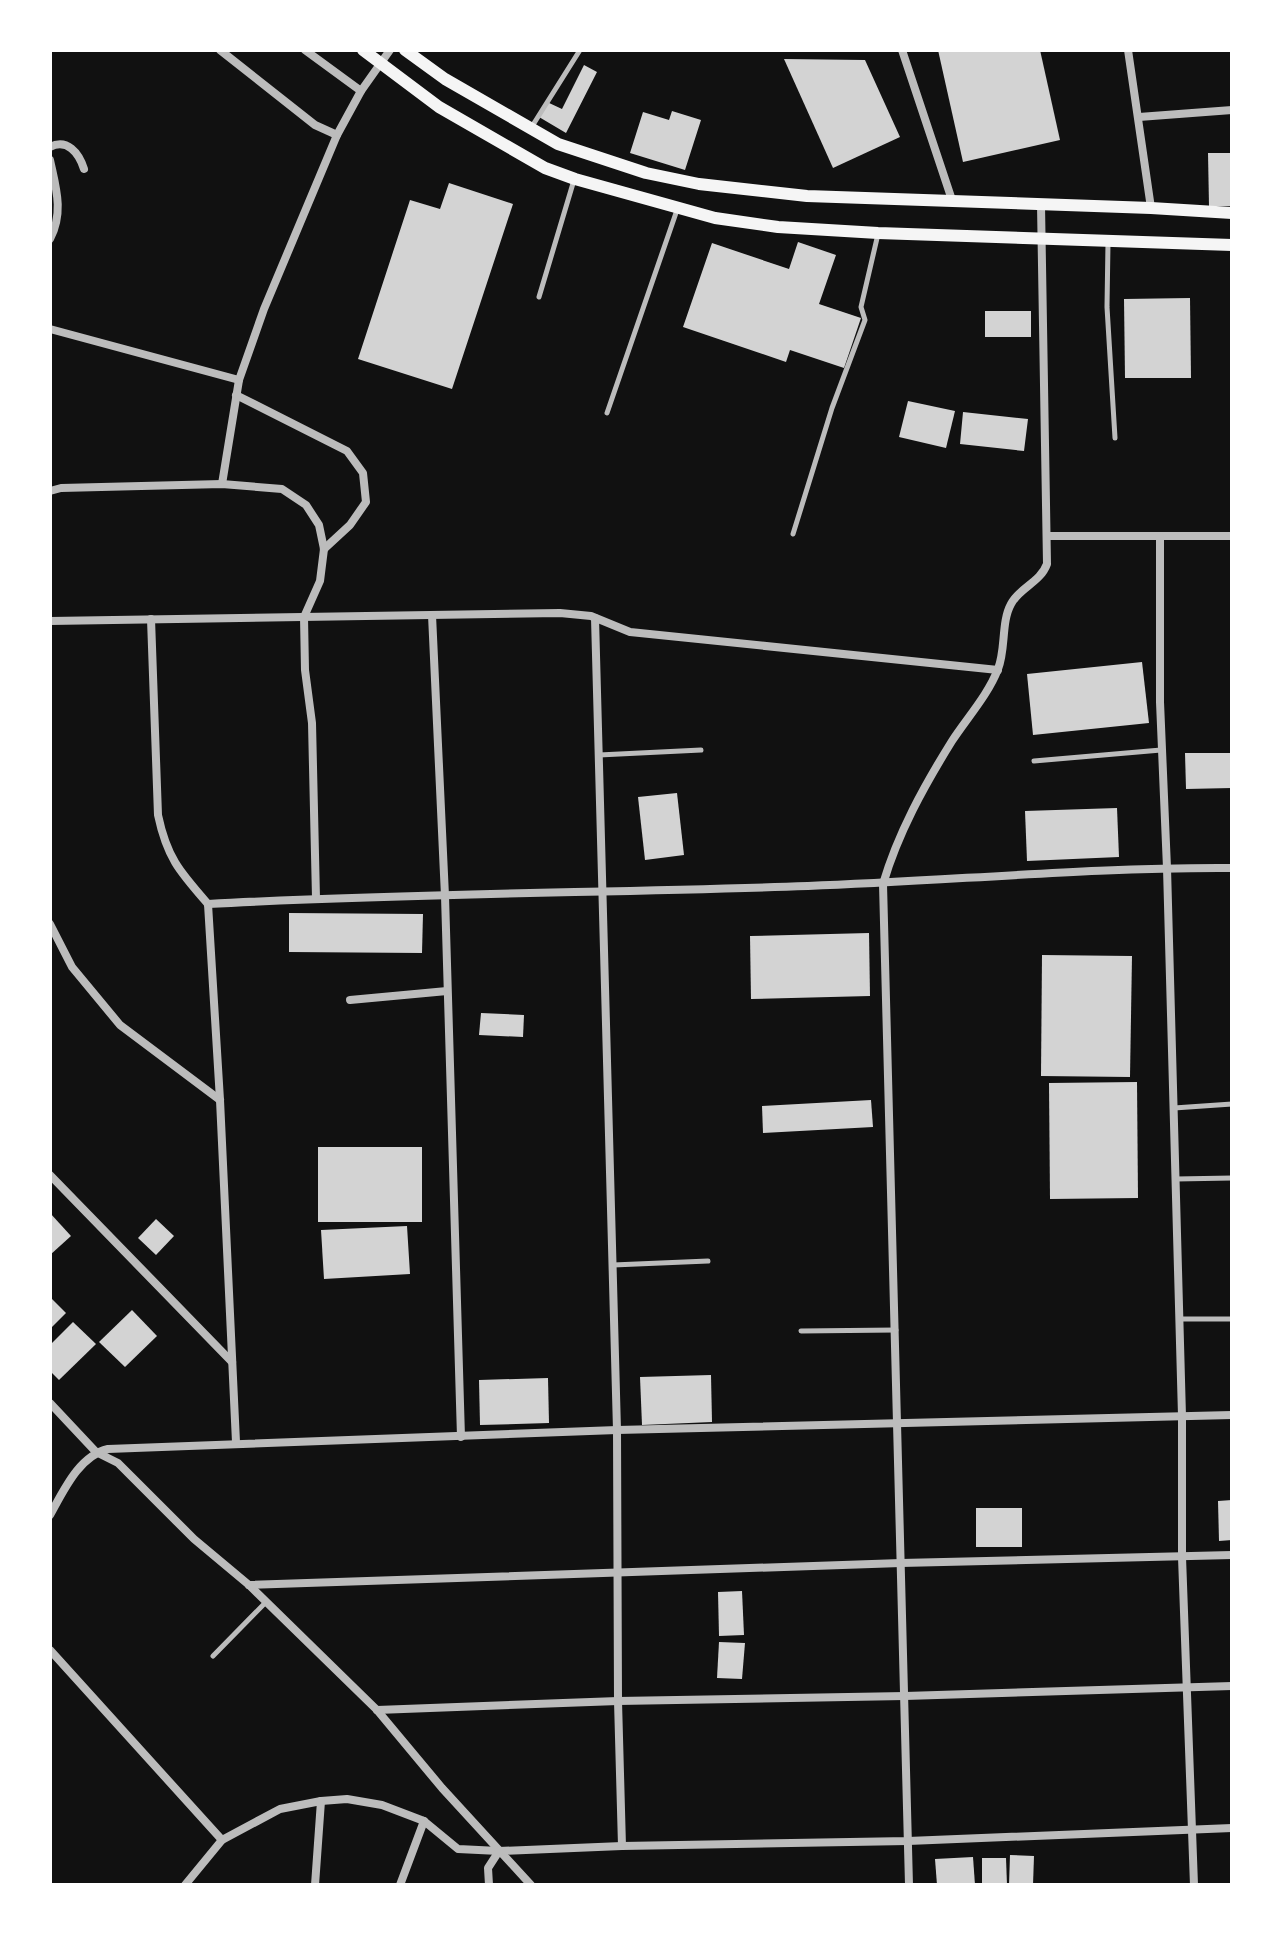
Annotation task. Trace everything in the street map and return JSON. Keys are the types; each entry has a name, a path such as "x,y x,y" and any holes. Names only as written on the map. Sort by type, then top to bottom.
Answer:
{"main road":[{"path":"363,50 439,107 545,168 715,218 778,227 878,233 1232,245"},
{"path":"405,50 445,79 558,144 612,162 699,184 807,196 1232,213"}],"street":[{"path":"220,50 315,125 337,135"},
{"path":"305,50 361,91"},
{"path":"222,484 239,380 264,309 337,135 361,91 390,50"},
{"path":"902,50 952,200"},
{"path":"1128,50 1151,208"},
{"path":"1139,117 1232,110"},
{"path":"50,147 60,143 70,146 81,159 84,169"},
{"path":"50,160 60,212 50,239"},
{"path":"909,1885 883,884 892,852 907,821 998,670 1009,608 1014,599 1040,579 1045,571 1048,536 1041,205"},
{"path":"50,329 239,380"},
{"path":"236,395 347,451 363,473 366,502 350,525 324,549"},
{"path":"50,491 61,488 222,484 282,489 306,505 319,525 324,549 320,581 304,617 305,670 312,723 316,898"},
{"path":"1048,536 1232,536"},
{"path":"1160,537 1162,750 1180,1319 1182,1557 1194,1885"},
{"path":"50,621 560,613 595,618 630,632 998,670"},
{"path":"432,615 445,896 461,1437"},
{"path":"595,618 617,1430 622,1846"},
{"path":"151,619 158,815 164,845 177,868 208,904 236,1442"},
{"path":"208,904 316,898 883,884 1167,868 1232,868"},
{"path":"50,924 72,967 120,1025 220,1100"},
{"path":"350,1000 447,991"},
{"path":"50,1175 232,1362"},
{"path":"50,1403 96,1452 118,1463 194,1539 249,1585 377,1710 531,1885"},
{"path":"50,1515 67,1484 96,1452 108,1449 617,1430 1232,1415"},
{"path":"249,1585 1232,1555"},
{"path":"50,1650 222,1840"},
{"path":"377,1710 1232,1686"},
{"path":"185,1885 222,1840 280,1809 347,1799 382,1805 424,1821 458,1849 499,1851 908,1841 1232,1828"},
{"path":"315,1885 321,1801"},
{"path":"400,1885 424,1821"},
{"path":"489,1885 488,1868 499,1851"}],"lane":[{"path":"530,129 580,50"},
{"path":"539,297 575,179"},
{"path":"607,413 678,209"},
{"path":"793,534 832,408 865,320 861,307 878,233"},
{"path":"1108,242 1107,307 1115,438"},
{"path":"598,755 701,750"},
{"path":"1034,761 1162,750"},
{"path":"1174,1108 1232,1104"},
{"path":"1176,1179 1232,1178"},
{"path":"612,1265 708,1261"},
{"path":"1180,1319 1232,1319"},
{"path":"801,1331 896,1330"},
{"path":"213,1656 266,1602"}],"building":[{"path":"938,50 1040,50 1060,140 963,162"},
{"path":"784,59 865,60 900,137 833,168"},
{"path":"584,65 597,72 566,133 539,117 547,102 562,109"},
{"path":"672,111 701,120 685,170 630,153 643,112 669,120"},
{"path":"1208,153 1232,153 1232,206 1209,206"},
{"path":"449,183 513,204 452,389 358,359 410,200 440,209"},
{"path":"798,242 836,255 819,304 861,318 844,368 790,350 786,362 683,327 712,243 789,269"},
{"path":"1190,298 1191,378 1125,378 1124,299"},
{"path":"985,311 1031,311 1031,337 985,337"},
{"path":"908,401 955,411 946,448 899,437"},
{"path":"963,412 1028,419 1024,451 960,444"},
{"path":"1142,662 1149,723 1033,735 1027,674"},
{"path":"1185,753 1232,753 1232,788 1186,789"},
{"path":"677,793 684,855 645,860 638,797"},
{"path":"1117,808 1119,857 1027,861 1025,811"},
{"path":"289,913 423,914 422,953 289,952"},
{"path":"869,933 870,996 751,999 750,936"},
{"path":"1042,955 1132,956 1130,1077 1041,1076"},
{"path":"481,1013 524,1015 523,1037 479,1035"},
{"path":"1137,1082 1138,1198 1050,1199 1049,1083"},
{"path":"871,1100 873,1127 763,1133 762,1106"},
{"path":"318,1147 422,1147 422,1222 318,1222"},
{"path":"50,1213 71,1236 50,1255"},
{"path":"156,1219 174,1236 156,1255 138,1238"},
{"path":"407,1226 410,1274 324,1279 321,1230"},
{"path":"50,1297 66,1313 50,1329"},
{"path":"132,1310 157,1336 125,1367 99,1342"},
{"path":"73,1322 96,1344 59,1380 50,1371 50,1345"},
{"path":"711,1375 712,1422 642,1425 640,1377"},
{"path":"548,1378 549,1423 480,1425 479,1380"},
{"path":"1232,1500 1232,1540 1219,1541 1218,1501"},
{"path":"976,1508 1022,1508 1022,1547 976,1547"},
{"path":"742,1591 744,1635 719,1636 718,1592"},
{"path":"719,1642 745,1643 742,1679 717,1678"},
{"path":"1010,1855 1034,1856 1033,1885 1009,1885"},
{"path":"973,1857 975,1885 937,1885 935,1859"},
{"path":"982,1858 1006,1858 1007,1885 982,1885"}]}
